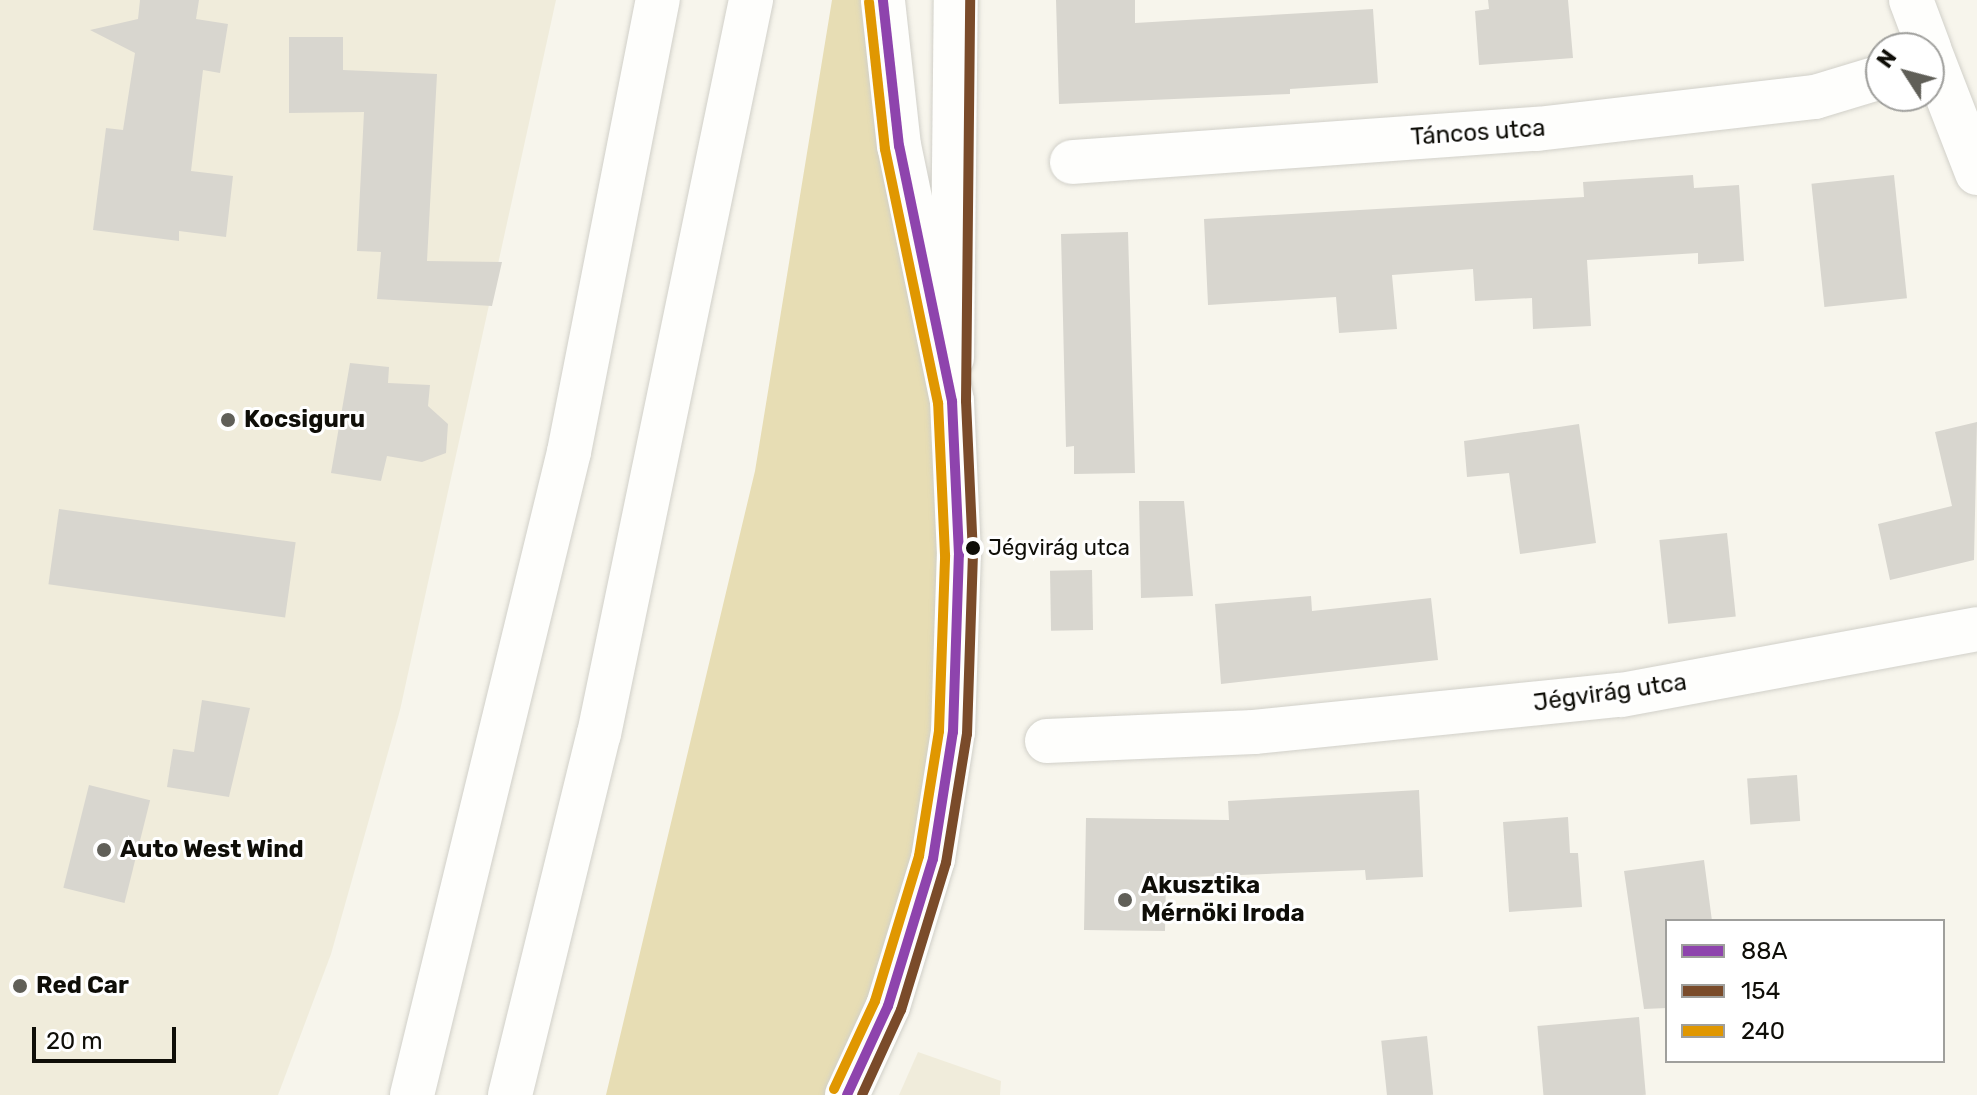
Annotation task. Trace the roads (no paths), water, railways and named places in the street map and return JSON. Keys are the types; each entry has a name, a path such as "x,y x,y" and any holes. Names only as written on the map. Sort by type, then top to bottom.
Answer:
{"main road":[{"path":"412,1095 569,452 658,0"},
{"path":"510,1095 599,734 751,0"},
{"path":"883,0 899,146 952,401"},
{"path":"847,1095 888,1006 933,859 953,732 959,555 952,401 956,0"},
{"path":"1911,0 1922,32"},
{"name":"Táncos utca","path":"1072,162 1537,129 1815,97 1865,82"},
{"path":"1945,93 1977,173"},
{"name":"Jégvirág utca","path":"1047,741 1254,732 1621,695 1977,629"}],"place":[{"name":"Kocsiguru","path":"228,420"},
{"name":"Jégvirág utca","path":"973,548"},
{"name":"Auto West Wind","path":"104,850"},
{"name":"Akusztika Mérnöki Iroda","path":"1125,900"},
{"name":"Red Car","path":"20,986"}]}
